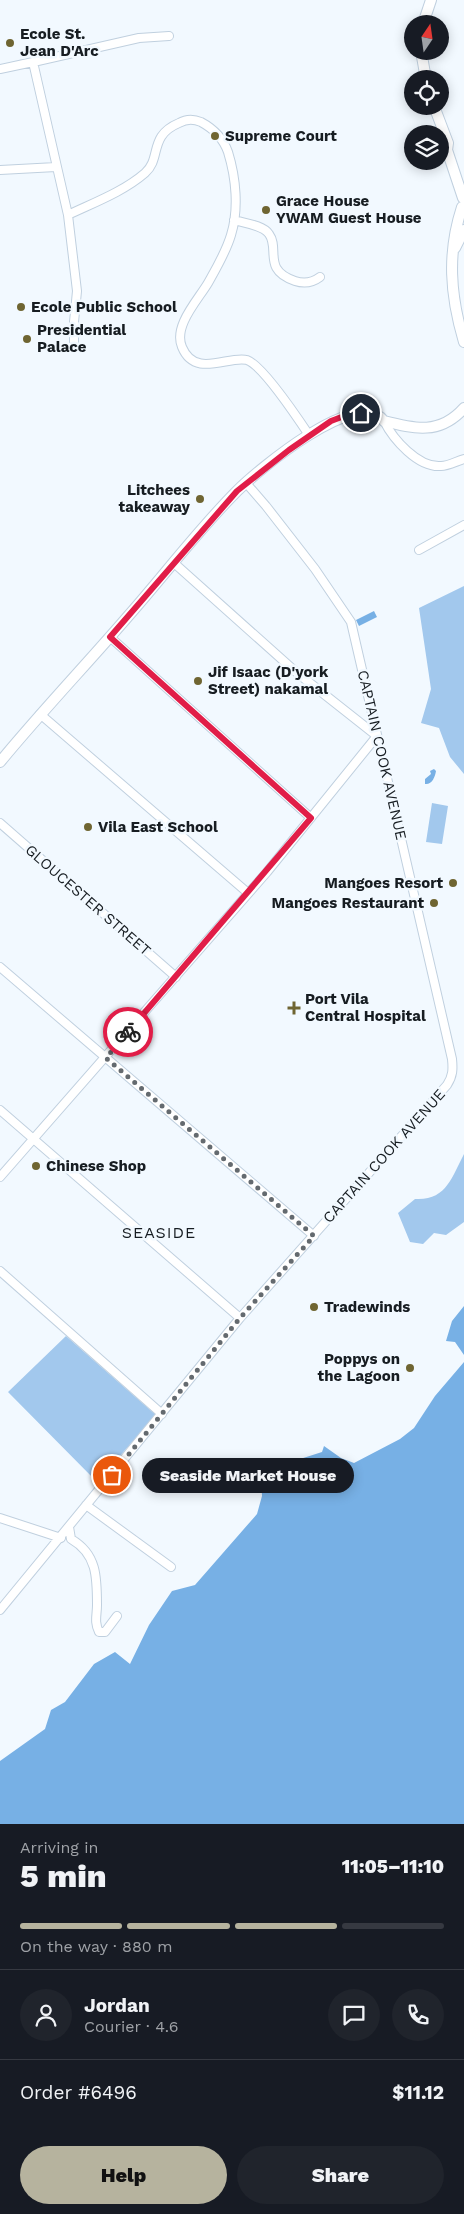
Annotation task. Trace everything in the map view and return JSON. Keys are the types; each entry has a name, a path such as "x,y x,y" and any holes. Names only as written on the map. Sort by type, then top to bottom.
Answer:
{"street":[{"path":"426,15 431,0"},
{"path":"0,69 139,38 169,36"},
{"path":"29,63 33,62 68,215 77,291 74,346"},
{"path":"68,215 148,170 163,132 177,123 196,120 212,128 224,143 235,186 232,234 185,322 181,344 187,354 194,360 204,364 222,364 242,359 252,362 291,408 309,435"},
{"path":"449,153 464,176"},
{"path":"449,157 463,203 454,231 451,256 455,312 464,342"},
{"path":"0,170 56,167"},
{"path":"234,220 263,229 269,233 272,240 273,261 281,274 289,279 306,283 320,276"},
{"path":"451,256 464,230"},
{"path":"384,421 426,428 442,425 456,417 464,408"},
{"path":"0,762 40,714 246,483 309,435 331,421 352,413 368,413 380,416 398,443 424,462 441,466 464,459"},
{"name":"CAPTAIN COOK AVENUE","path":"0,1610 240,1318 447,1085 453,1071 452,1059 351,622 315,569 246,483"},
{"path":"420,550 464,525"},
{"path":"0,1177 176,977 311,818 377,736 296,672 174,563"},
{"path":"110,637 311,818"},
{"path":"40,714 248,892"},
{"name":"GLOUCESTER STREET","path":"0,823 176,977"},
{"path":"0,967 314,1236"},
{"path":"0,1110 240,1318"},
{"path":"0,1272 162,1414"},
{"path":"86,1505 171,1567"},
{"path":"0,1518 61,1538"},
{"path":"69,1527 71,1539 82,1545 94,1564 97,1605 96,1624 99,1632 105,1632 117,1616"}],"shaded area":[{"path":"464,586 464,774 450,757 439,728 421,723 431,689 419,608"},
{"path":"374,611 377,617 359,626 356,620"},
{"path":"434,769 436,771 433,780 425,784 425,779 431,774 430,771"},
{"path":"432,803 448,806 442,844 426,842"},
{"path":"464,1154 464,1222 446,1235 434,1233 423,1244 410,1242 398,1213 415,1199 426,1199 441,1192 447,1186"},
{"path":"464,1306 464,1355 455,1342 446,1341 452,1321"},
{"path":"66,1336 156,1415 97,1482 8,1392"},
{"path":"464,1362 464,1824 0,1824 0,1761 45,1729 51,1710 65,1702 94,1664 115,1652 130,1664 149,1625 172,1591 195,1585 257,1514 262,1496 261,1479 272,1468 322,1452 324,1446 341,1458 354,1463 400,1439 414,1428 435,1396"}],"way so far":[{"path":"112,1475 240,1318 314,1236 106,1058 128,1032"}],"place":[{"name":"Ecole St. Jean D'Arc","path":"10,43"},
{"name":"Supreme Court","path":"215,136"},
{"name":"Grace House YWAM Guest House","path":"266,210"},
{"name":"Ecole Public School","path":"21,307"},
{"name":"Presidential Palace","path":"27,339"},
{"name":"Litchees takeaway","path":"200,499"},
{"name":"Jif Isaac (D'york Street) nakamal","path":"198,681"},
{"name":"Vila East School","path":"88,827"},
{"name":"Mangoes Resort","path":"453,883"},
{"name":"Mangoes Restaurant","path":"434,903"},
{"name":"Port Vila Central Hospital","path":"294,1008"},
{"name":"Chinese Shop","path":"36,1166"},
{"name":"Tradewinds","path":"314,1307"},
{"name":"Poppys on the Lagoon","path":"410,1368"},
{"name":"Seaside Market House","path":"112,1475"}],"district":[{"name":"SEASIDE","path":"159,1232"}],"route":[{"path":"128,1032 267,872 311,818 110,637 237,491 309,435 331,421 352,413 361,413"}]}
